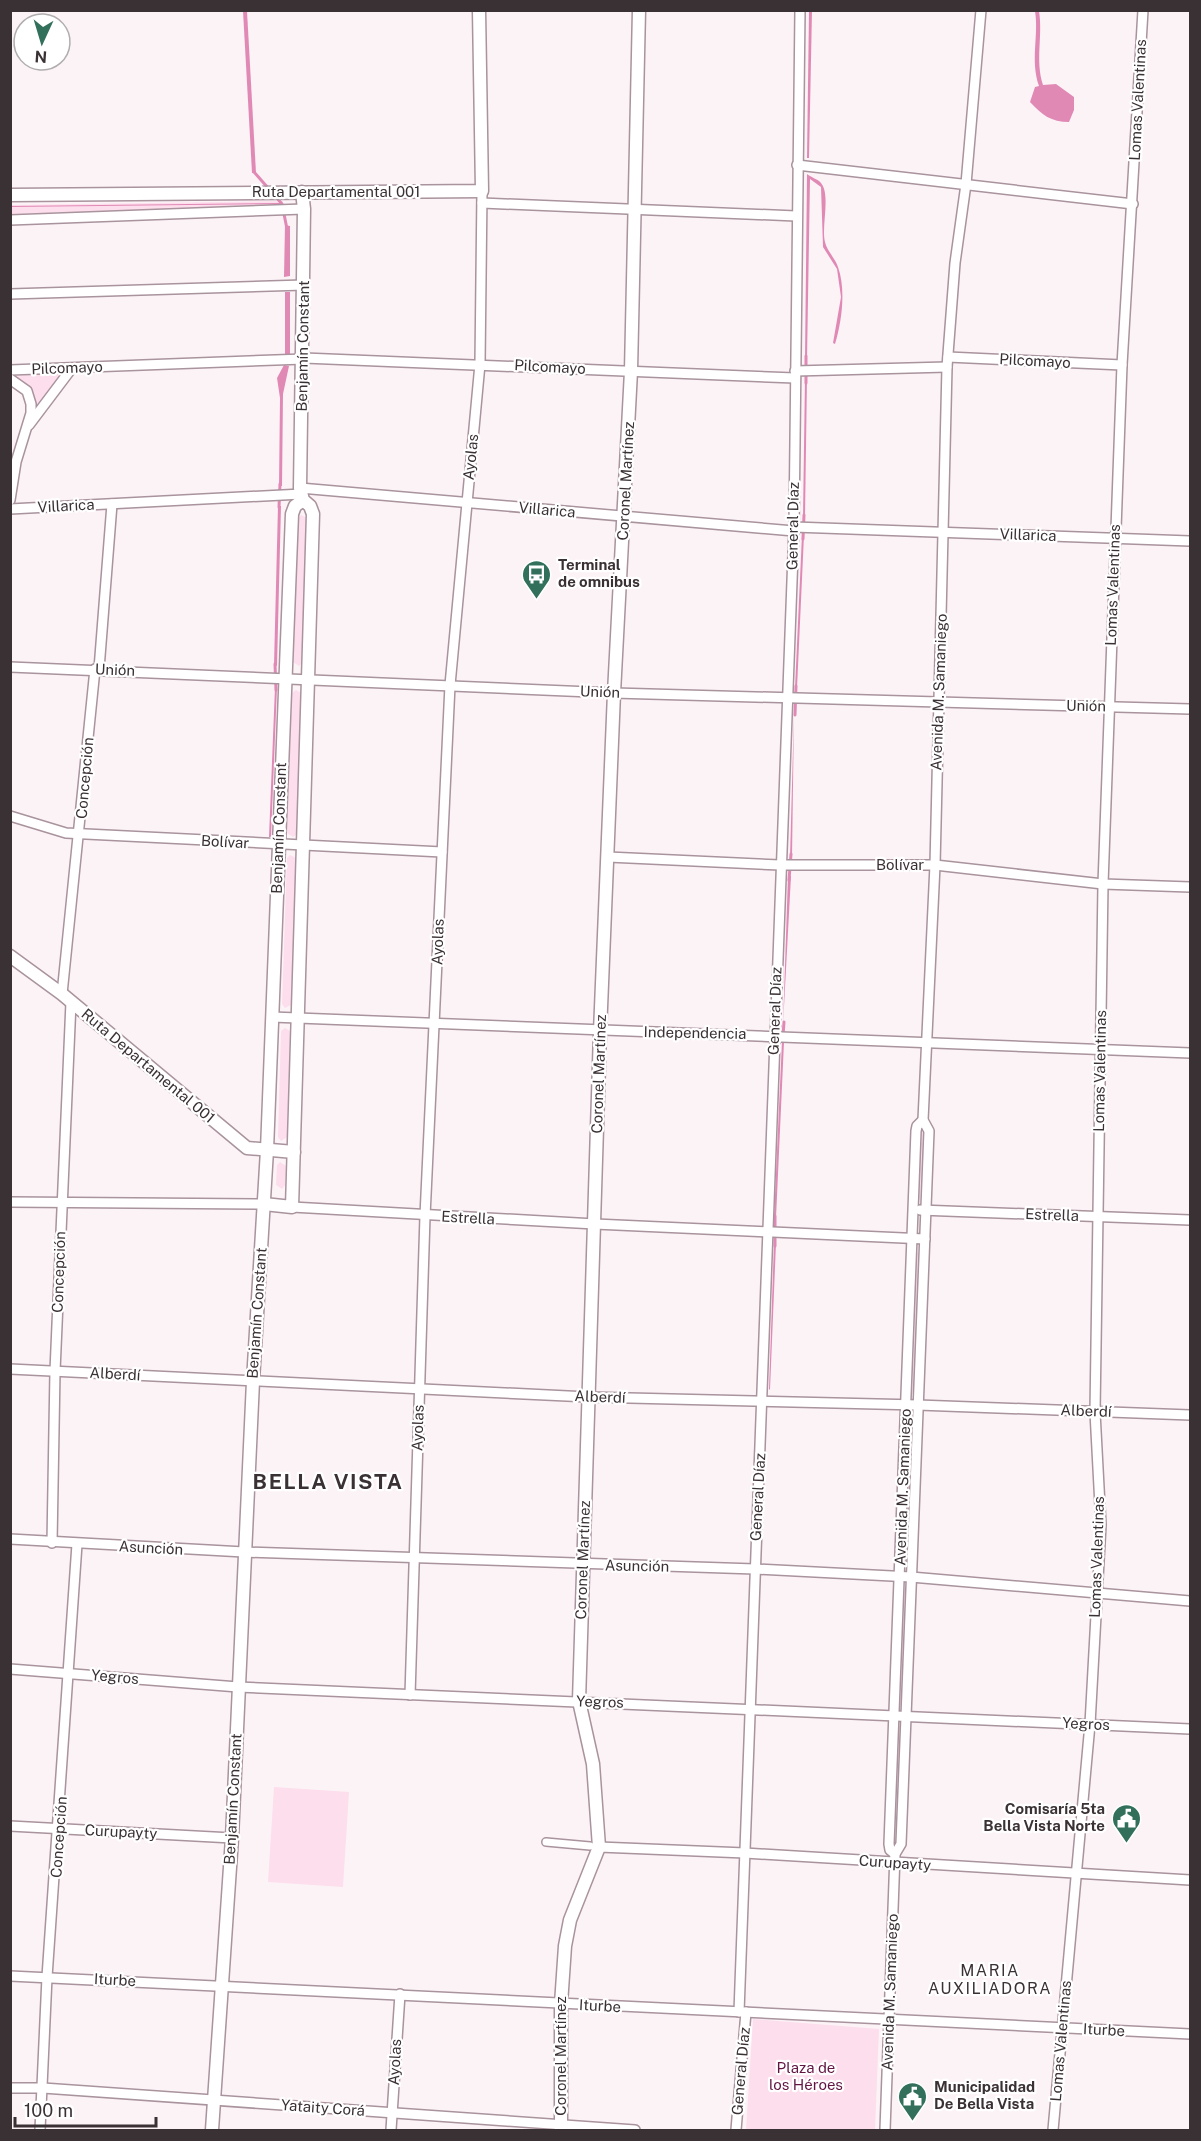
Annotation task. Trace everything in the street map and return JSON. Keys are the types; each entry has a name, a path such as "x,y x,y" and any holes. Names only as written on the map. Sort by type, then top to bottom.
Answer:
{"street":[{"path":"479,10 482,197 635,211 796,216"},
{"name":"Coronel Martínez","path":"561,2128 561,2004 567,1933 594,1847 593,1764 579,1701 600,1032 614,693 631,371 639,10"},
{"name":"General Díaz","path":"736,2130 743,2012 745,1853 755,1569 762,1401 773,1230 799,528 801,373 796,216 804,165 800,10"},
{"name":"Avenida M. Samaniego","path":"885,2130 895,1858 901,1844 929,1131 923,1120 935,865 947,368 955,263 966,184 981,10"},
{"name":"Lomas Valentinas","path":"1053,2130 1090,1724 1101,1525 1095,1412 1103,884 1122,365 1143,10"},
{"path":"804,165 1133,204"},
{"name":"Ruta Departamental 001","path":"10,195 302,192 482,197"},
{"name":"Benjamín Constant","path":"212,2130 212,2100 232,1838 244,1552 267,1150 279,845 279,677 292,514 302,494 304,209 302,192"},
{"name":"Ayolas","path":"410,1695 425,1216 450,685 480,364 482,197"},
{"path":"10,220 304,209"},
{"path":"10,294 304,285"},
{"name":"Pilcomayo","path":"948,357 1122,365"},
{"name":"Pilcomayo","path":"10,370 304,358 631,371 801,373 947,368"},
{"path":"26,429 72,368"},
{"path":"10,379 22,386 30,396 31,413 16,462 10,500"},
{"name":"Benjamín Constant","path":"292,1207 313,514 302,494"},
{"name":"Villarica","path":"10,509 302,494 467,502 799,528 1191,541"},
{"name":"Concepción","path":"52,1543 67,998 80,834 112,504"},
{"name":"Unión","path":"10,667 614,693 1191,709"},
{"name":"Bolívar","path":"10,816 66,833 442,852"},
{"name":"Bolívar","path":"608,857 787,865 935,865 1103,884 1191,887"},
{"name":"Ruta Departamental 001","path":"10,956 67,998 248,1148 294,1152"},
{"name":"Independencia","path":"272,1017 435,1022 600,1032 780,1035 1191,1053"},
{"name":"Avenida M. Samaniego","path":"895,1858 889,1844 899,1576 916,1131 917,1126 923,1120"},
{"name":"Estrella","path":"10,1202 264,1204 425,1216 773,1230 925,1239"},
{"name":"Estrella","path":"913,1210 1191,1220"},
{"name":"Alberdí","path":"10,1369 588,1397 918,1405 1191,1415"},
{"name":"Asunción","path":"10,1539 244,1552 899,1576 1191,1601"},
{"name":"Concepción","path":"40,2130 77,1544"},
{"name":"Yegros","path":"10,1670 238,1687 1191,1729"},
{"name":"Curupayty","path":"10,1826 232,1838"},
{"path":"546,1842 594,1847"},
{"name":"Curupayty","path":"594,1847 895,1858 1076,1875 1191,1880"},
{"name":"Iturbe","path":"10,1976 1191,2034"},
{"name":"Ayolas","path":"391,2130 400,1994"},
{"name":"Yataity Corá","path":"10,2088 44,2088 392,2112 561,2128 635,2130"}],"green space":[{"path":"283,201 282,206 11,214 10,205"},
{"path":"62,374 34,413 34,395 28,386 14,376"},
{"path":"301,515 307,518 302,663 299,666 293,662 298,518"},
{"path":"296,690 301,693 297,834 293,837 287,833 292,693"},
{"path":"290,855 296,858 291,1005 285,1008 282,1004 287,858"},
{"path":"285,1028 290,1031 287,1137 281,1141 278,1137 281,1031"},
{"path":"922,1130 925,1133 920,1200 917,1198"},
{"path":"280,1162 286,1166 285,1185 282,1189 276,1185 277,1165"},
{"path":"917,1252 920,1254 915,1392 912,1394"},
{"path":"909,1420 913,1421 906,1563 904,1563"},
{"path":"904,1588 907,1590 902,1705 899,1706"},
{"path":"899,1725 901,1727 895,1843 893,1843"},
{"path":"274,1787 349,1792 343,1887 268,1882"},
{"name":"Plaza de los Héroes","path":"753,2019 879,2029 875,2130 746,2130"}],"shaded area":[{"path":"243,11 247,11 256,173 252,173"},
{"path":"809,11 812,11 809,158 807,158"},
{"path":"1035,11 1039,11 1040,66 1043,85 1056,84 1074,97 1074,110 1069,122 1047,117 1030,102 1035,87 1039,86 1035,67"},
{"path":"807,174 820,182 824,188 825,242 838,267 842,295 840,325 835,344 833,343 841,297 837,269 823,247 821,187 810,179 807,360 805,360"},
{"path":"283,204 10,207 11,206"},
{"path":"285,225 290,226 290,276 284,277"},
{"path":"285,292 290,292 290,355 285,355"},
{"path":"284,365 289,366 283,394 282,486 279,486 280,398 277,378"},
{"path":"805,378 807,378 805,517 803,517"},
{"path":"278,506 281,506 277,666 274,665"},
{"path":"802,535 804,535 797,688 795,688"},
{"path":"275,687 277,687 271,837 269,837"},
{"path":"794,712 792,858 790,858"},
{"path":"788,876 791,876 783,1025"},
{"path":"782,1041 784,1042 776,1218 774,1218"},
{"path":"774,1243 776,1243 770,1390 769,1389"}],"waterway":[{"path":"254,172 269,189"},
{"path":"276,197 282,204 287,229"},
{"path":"806,356 806,383"},
{"path":"279,507 280,484"},
{"path":"803,539 804,515"},
{"path":"275,664 276,690"},
{"path":"795,715 796,686"},
{"path":"789,880 791,854"},
{"path":"783,1036 784,1022"},
{"path":"775,1216 775,1246"}],"place":[{"name":"Terminal de omnibus","path":"537,600"},
{"name":"Comisaría 5ta Bella Vista Norte","path":"1126,1844"},
{"name":"Municipalidad De Bella Vista","path":"913,2122"}],"district":[{"name":"BELLA VISTA","path":"328,1482"},
{"name":"MARIA AUXILIADORA","path":"990,1979"}]}
